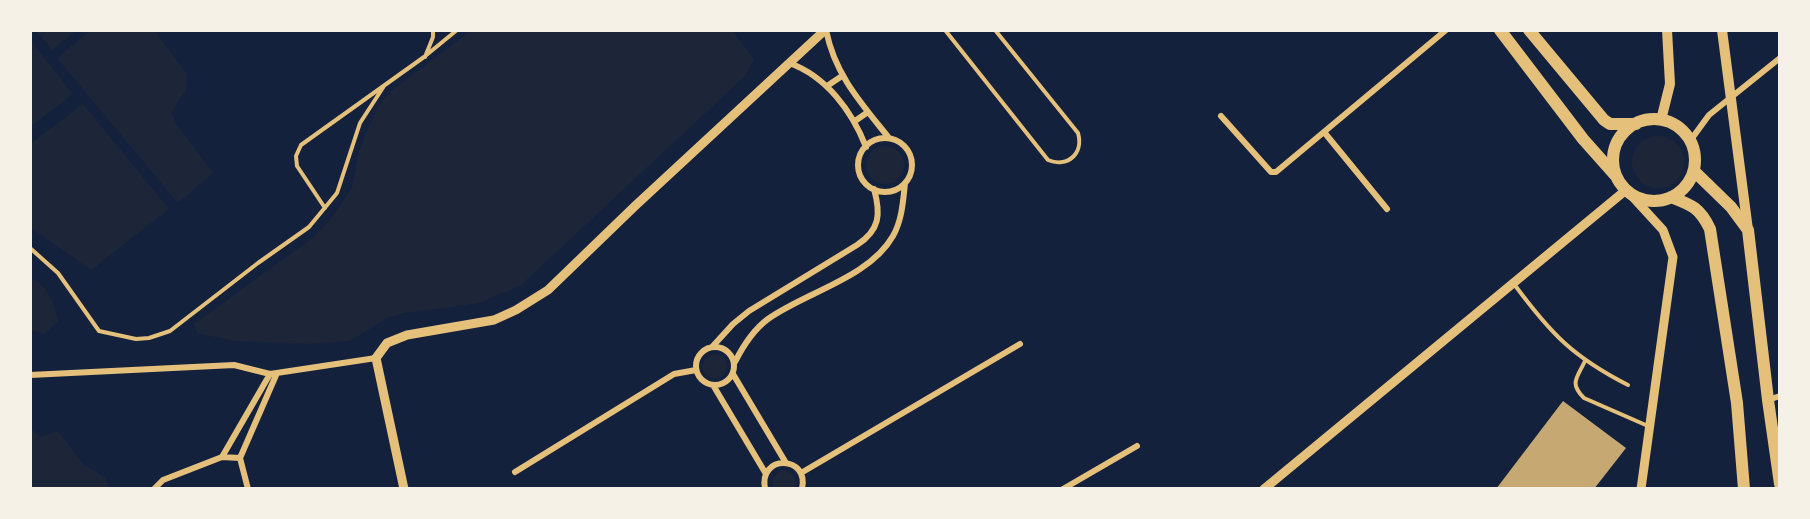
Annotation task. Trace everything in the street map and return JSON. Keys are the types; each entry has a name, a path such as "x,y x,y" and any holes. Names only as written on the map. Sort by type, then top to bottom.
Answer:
{"main road":[{"path":"1500,30 1583,139 1628,192 1640,199 1650,201 1671,197 1681,191 1689,182 1694,171 1694,150 1683,131 1673,124 1655,120 1636,124 1610,124 1604,120 1529,30"},
{"path":"1655,120 1671,72 1667,30"},
{"path":"1722,30 1748,230 1774,398 1780,484"},
{"path":"1616,176 1613,164 1616,146 1626,131 1636,124"},
{"path":"1694,171 1726,202 1748,230"},
{"path":"1671,197 1700,211 1710,229 1737,403 1744,489"}],"street":[{"path":"30,375 234,365 274,373 376,358 387,343 408,335 494,320 516,310 548,290 825,30 833,58 842,76 889,138 904,145 912,160 910,176 905,183 890,191 874,189"},
{"path":"1221,116 1271,172 1278,171 1446,30"},
{"path":"1690,141 1709,115 1780,58"},
{"path":"789,63 809,72 827,86 855,121 866,147"},
{"path":"827,86 842,76"},
{"path":"855,121 868,112"},
{"path":"1324,132 1387,209"},
{"path":"889,138 873,142 866,147 859,162 862,178 874,189 879,207 879,215 870,235 749,311 733,324 712,347 701,352 696,369 702,380 713,385 725,383 733,374 735,362 748,340 769,319 862,267 879,255 898,226 902,214 905,183"},
{"path":"1264,489 1628,192 1663,230 1673,257 1641,489"},
{"path":"801,473 1020,344"},
{"path":"712,347 729,351 735,362"},
{"path":"376,358 404,489"},
{"path":"515,472 674,374 696,369"},
{"path":"222,457 274,373"},
{"path":"248,489 240,458 255,427 274,373"},
{"path":"733,374 786,463"},
{"path":"713,385 766,474"},
{"path":"1063,489 1137,446"},
{"path":"154,489 163,480 222,457 240,458"},
{"path":"765,489 766,474 774,465 786,463 797,468 801,473 802,489"}],"lane":[{"path":"424,57 433,37 433,30"},
{"path":"325,208 297,166 296,156 301,145 424,57 457,30"},
{"path":"945,30 1048,160 1060,163 1072,159 1079,149 1078,133 995,30"},
{"path":"30,248 58,273 99,331 136,339 149,338 170,331 309,227 337,193 360,123 384,86"},
{"path":"1513,284 1545,326 1585,361 1628,385"},
{"path":"1585,361 1574,383 1576,390 1584,398 1649,427"}],"shaded area":[{"path":"36,30 77,30 52,50"},
{"path":"91,30 154,30 187,74 186,92 172,112 175,122 213,173 178,203 57,58"},
{"path":"472,30 732,30 754,59 746,75 521,285 480,303 405,313 387,318 350,341 312,344 234,341 197,333 194,324 310,240 331,219 352,188 359,151 376,109 391,91"},
{"path":"30,40 73,94 30,127"},
{"path":"83,104 169,209 91,270 30,227 30,144"},
{"path":"1658,136 1672,140 1680,148 1684,162 1680,176 1672,184 1658,188 1644,184 1636,176 1632,162 1636,148 1644,140"},
{"path":"885,146 898,152 904,165 898,178 885,184 872,178 866,165 872,152"},
{"path":"30,278 46,290 58,321 44,334 30,330"},
{"path":"715,354 724,357 727,366 724,375 715,378 706,375 703,366 706,357"},
{"path":"30,428 40,437 58,431 83,464 105,478 109,489 30,489"},
{"path":"781,470 792,473 796,482 794,489 773,488 773,477"}],"building":[{"path":"1563,401 1626,448 1594,489 1496,489"}]}
